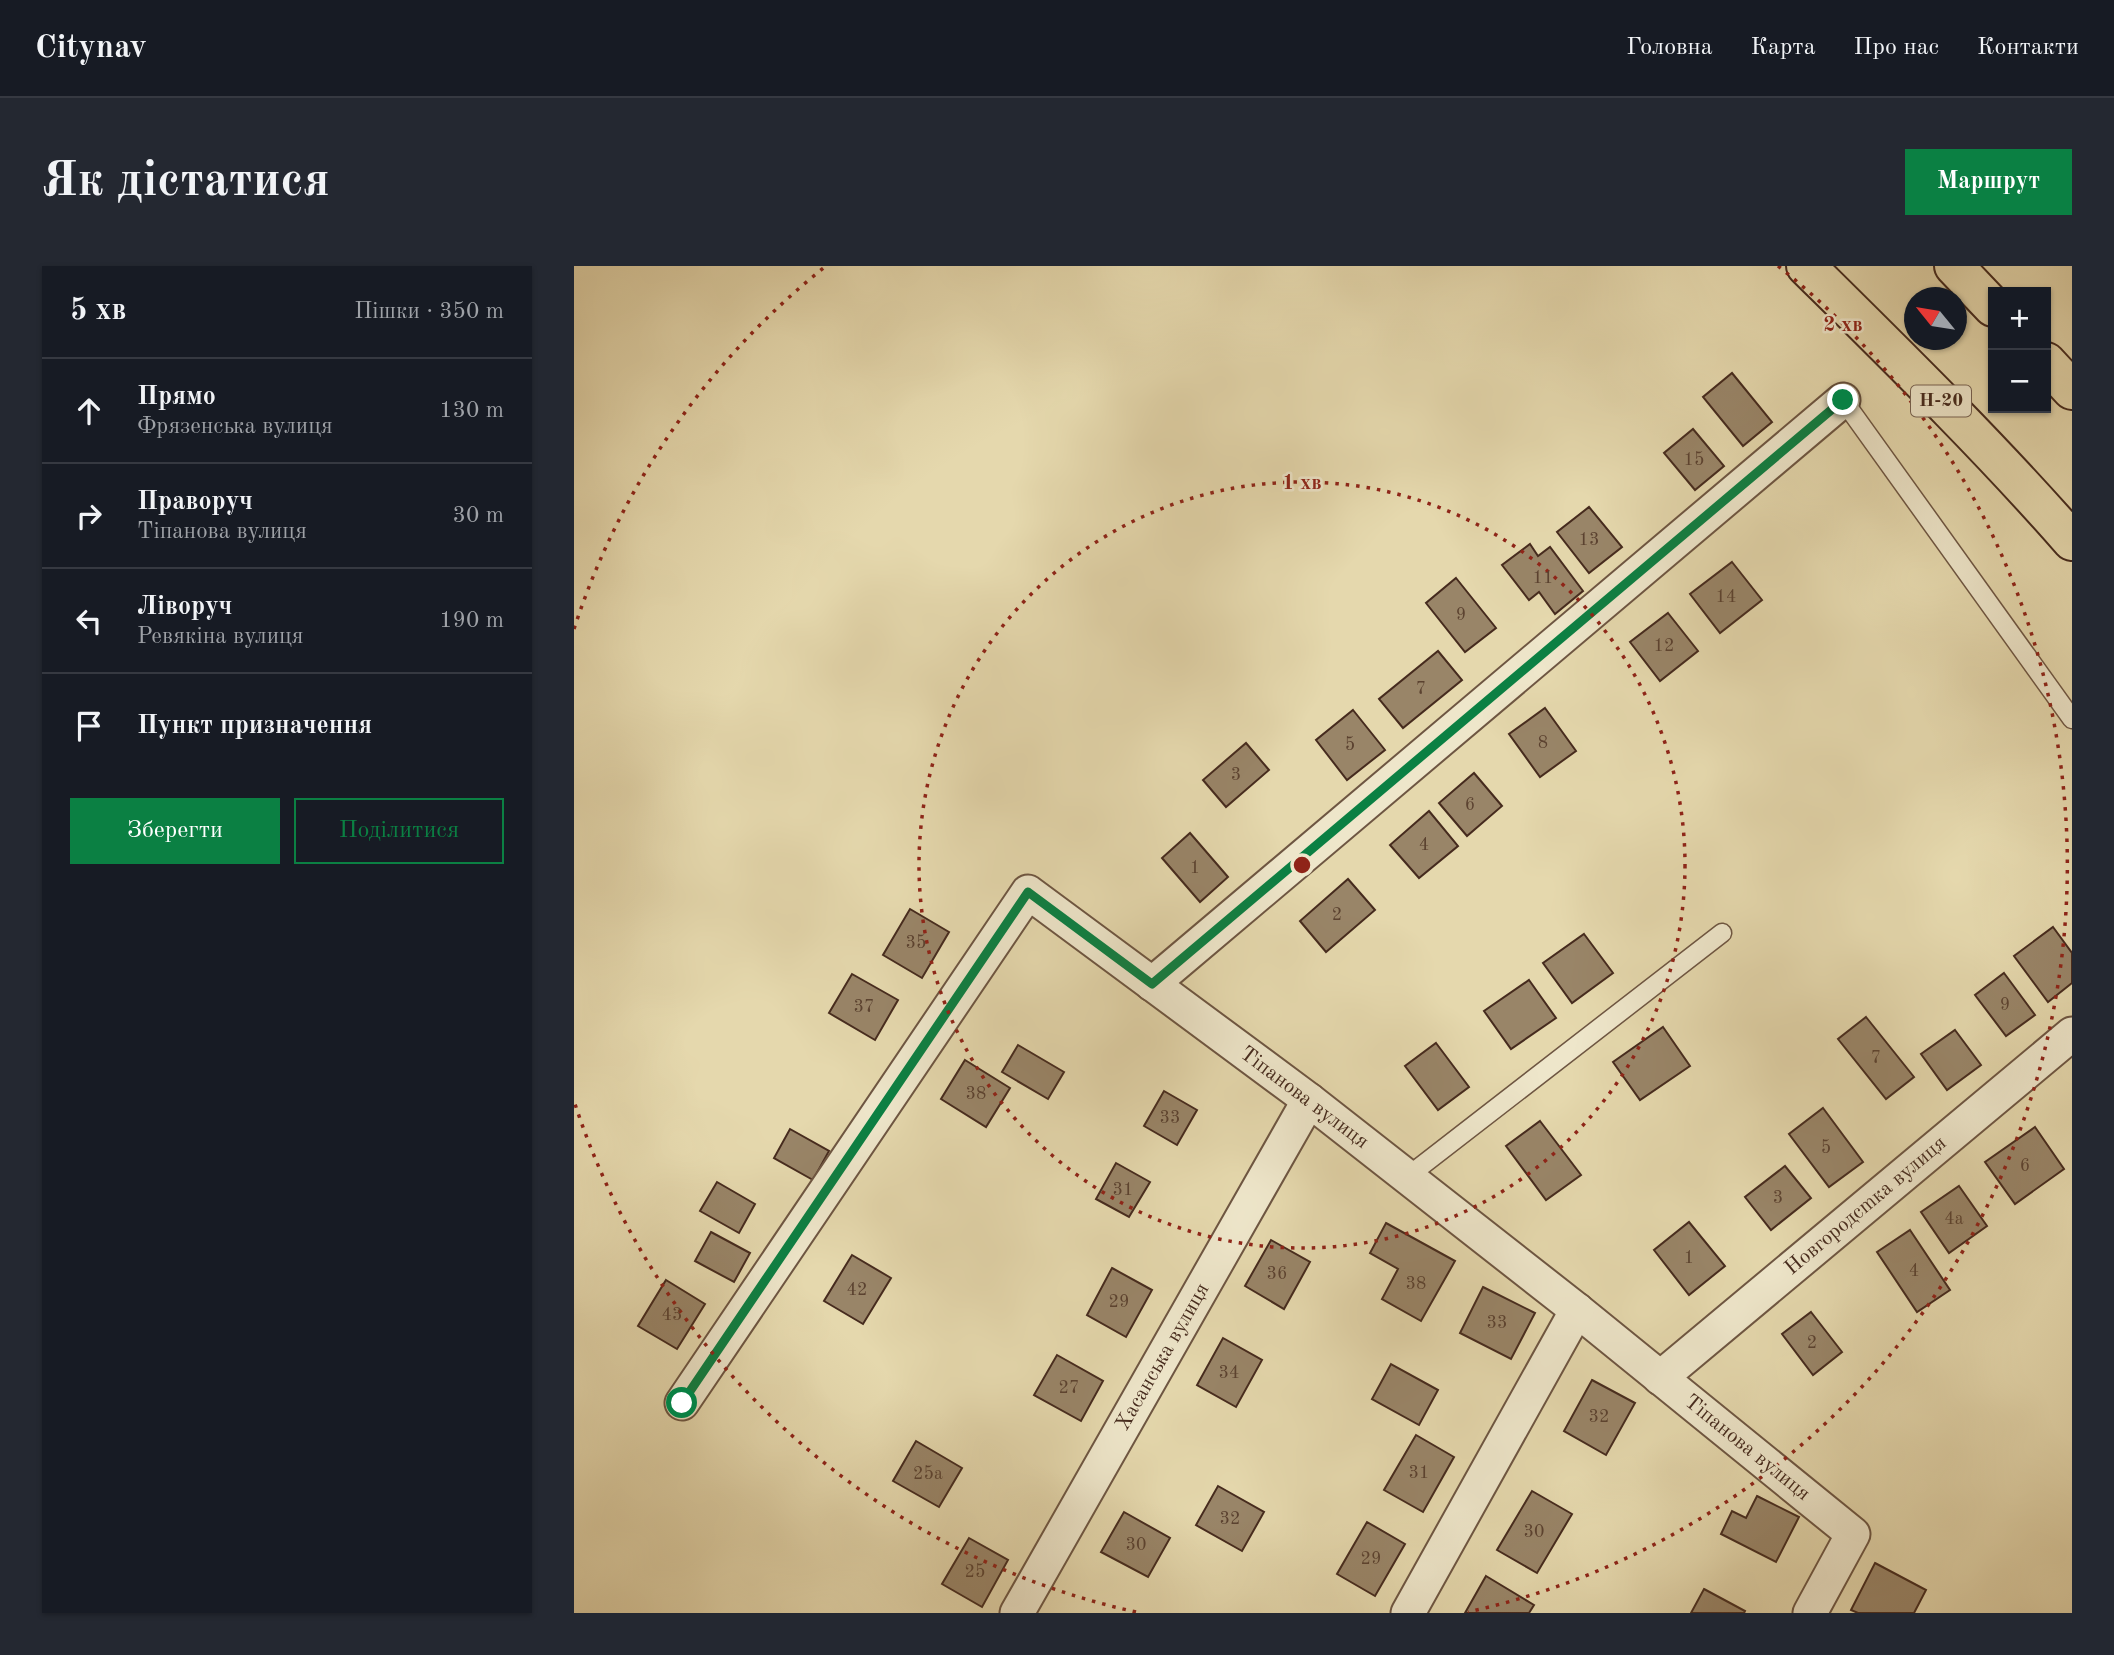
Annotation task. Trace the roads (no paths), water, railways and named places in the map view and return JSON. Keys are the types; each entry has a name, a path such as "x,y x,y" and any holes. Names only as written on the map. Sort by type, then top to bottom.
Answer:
{"main road":[{"name":"Н-20","path":"1806,266 2025,488 2072,541"},
{"path":"1954,266 1988,302"},
{"path":"2051,367 2072,390"}],"street":[{"path":"1152,984 1843,400"},
{"name":"Тіпанова вулиця","path":"682,1403 1028,892 1407,1177 1577,1310 1853,1534 1810,1613"},
{"name":"Новгородсmка вулиця","path":"1660,1378 2072,1034"},
{"name":"Хасанська вулиця","path":"1017,1613 1308,1100"},
{"path":"1408,1613 1577,1310"}],"lane":[{"path":"1843,400 2072,719"},
{"path":"1407,1177 1722,933"}]}
